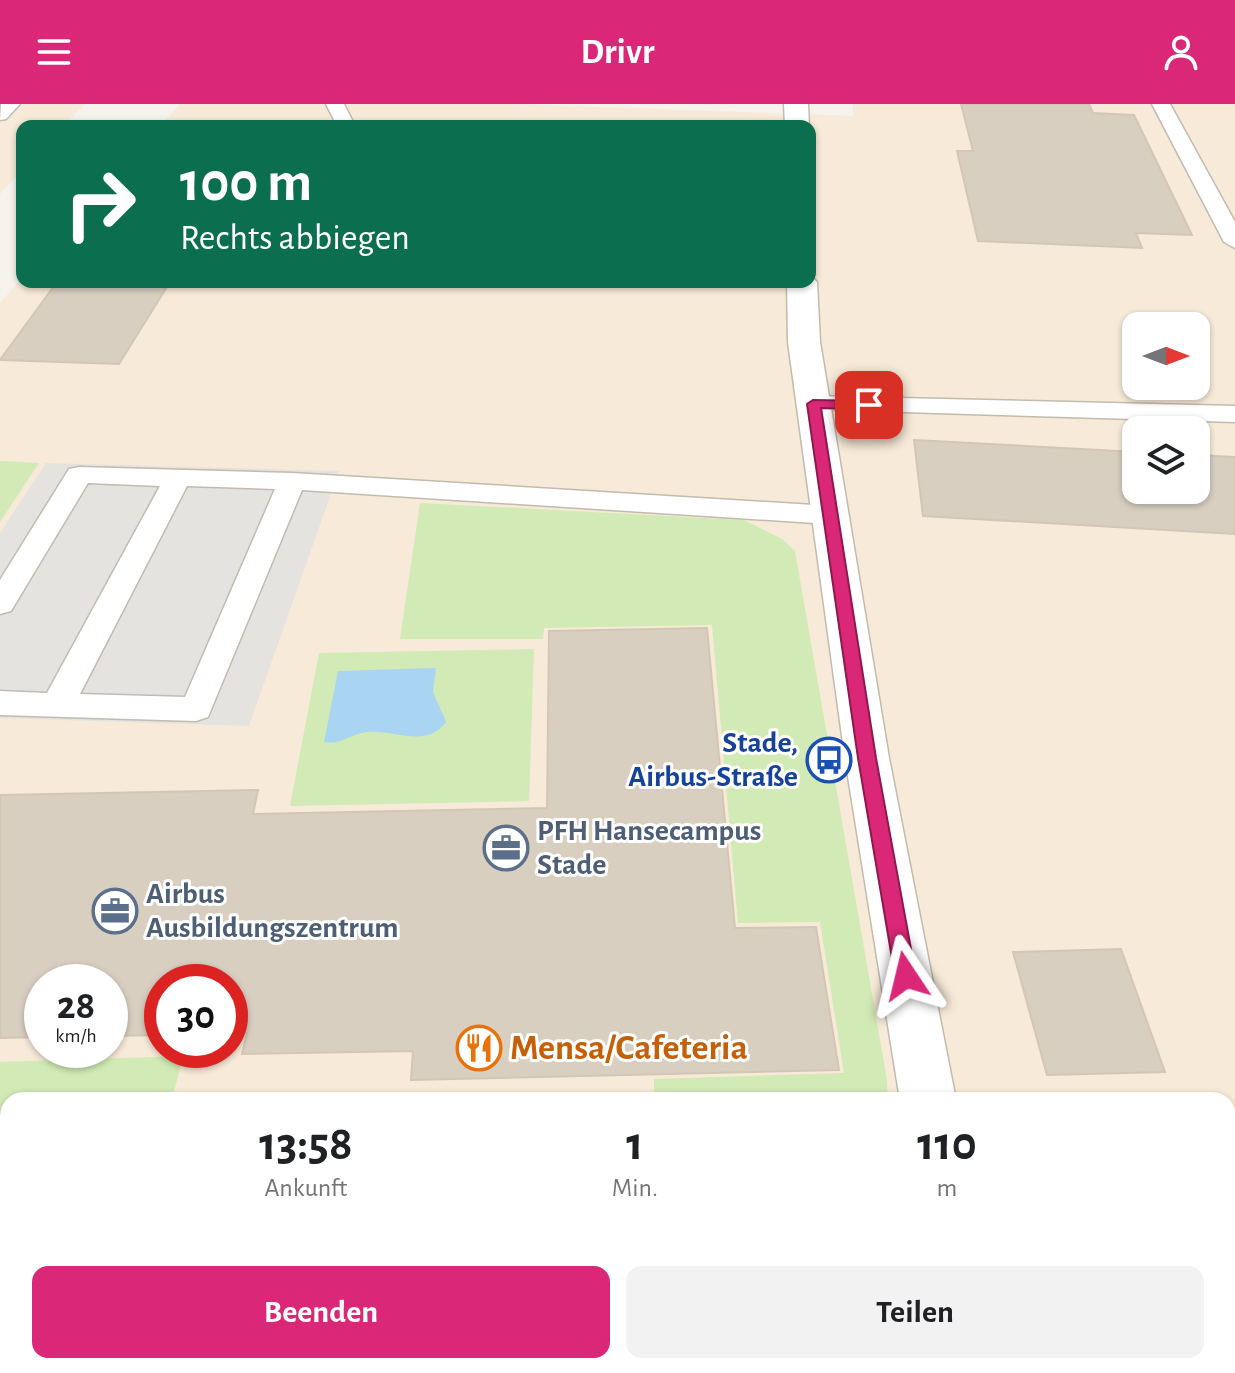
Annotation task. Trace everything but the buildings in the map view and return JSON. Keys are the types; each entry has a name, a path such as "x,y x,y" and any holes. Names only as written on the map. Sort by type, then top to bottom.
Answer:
{"street":[{"path":"802,288 804,342 867,758 927,1092"}],"lane":[{"path":"0,115 11,104"},
{"path":"1161,104 1235,242"},
{"path":"813,404 1235,414"},
{"path":"0,604 79,475 292,481 830,515"},
{"path":"57,705 178,478"},
{"path":"0,703 196,709 292,481"}],"shaded area":[{"path":"0,104 85,104 70,120 16,120 16,177 0,194"},
{"path":"180,104 515,104 853,116 853,104 1235,104 1235,1092 0,1092 0,303 16,285 16,288 816,288 816,120 165,120"},
{"path":"46,463 339,471 249,726 0,718 0,533"}],"green space":[{"path":"0,461 39,463 0,522"},
{"path":"420,503 744,520 782,539 795,551 888,1092 654,1092 654,1079 844,1073 820,922 738,923 712,625 544,628 543,639 400,639"},
{"path":"534,649 529,801 290,806 319,653"},
{"path":"144,1057 144,1068 180,1068 174,1092 0,1092 0,1062 24,1061 24,1068 128,1068 128,1058"}],"water":[{"path":"436,668 433,692 446,722 438,731 418,736 361,733 339,742 324,742 338,671"}],"place":[{"name":"Stade, Airbus-Straße","path":"829,760"},
{"name":"PFH Hansecampus Stade","path":"506,848"},
{"name":"Airbus Ausbildungszentrum","path":"115,911"},
{"name":"Mensa/Cafeteria","path":"479,1048"}],"route":[{"path":"869,405 813,404 867,758 906,976"}]}
